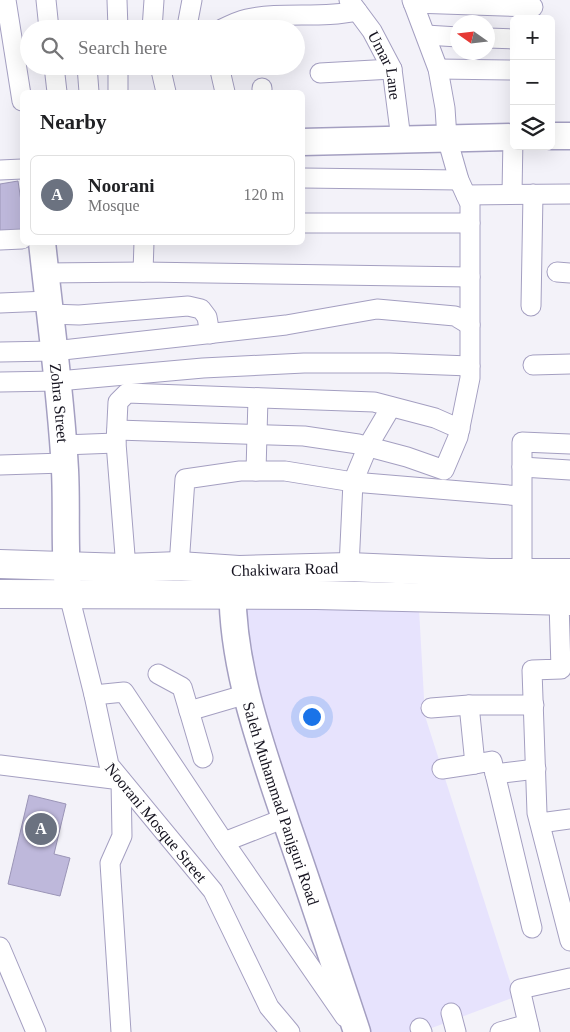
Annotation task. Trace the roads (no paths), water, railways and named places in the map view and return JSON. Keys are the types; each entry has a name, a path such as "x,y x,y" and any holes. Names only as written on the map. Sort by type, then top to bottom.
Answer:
{"main road":[{"name":"Chakiwara Road","path":"0,564 126,568 179,566 232,582 565,602"},
{"name":"Chakiwara Road","path":"0,594 69,595 232,582 349,567 490,573 570,573"}],"street":[{"path":"6,0 20,55"},
{"path":"46,0 48,20"},
{"path":"116,0 117,20"},
{"path":"153,20 154,0"},
{"path":"188,20 192,0"},
{"path":"0,466 64,454 117,436 257,434 304,436 368,446 444,470 458,437 470,378 470,204 462,188 447,138 445,108 438,69 412,2 533,9"},
{"path":"303,20 342,14 358,9"},
{"name":"Umar Lane","path":"358,9 392,69 401,139"},
{"path":"244,20 261,20"},
{"path":"426,35 450,36"},
{"path":"495,38 510,39"},
{"path":"320,73 392,69"},
{"path":"438,69 510,70"},
{"path":"22,90 23,75"},
{"path":"55,75 57,90"},
{"path":"87,75 88,90"},
{"path":"118,75 118,90"},
{"path":"162,75 166,90"},
{"path":"221,75 225,90"},
{"path":"555,136 570,136 570,119"},
{"path":"305,142 510,137"},
{"path":"512,194 513,150"},
{"path":"0,170 20,169"},
{"path":"305,178 462,188 512,194 570,194"},
{"path":"531,306 533,194"},
{"path":"305,223 470,223"},
{"path":"0,240 20,239"},
{"name":"Zohra Street","path":"42,245 58,381 64,454 66,566 69,595"},
{"path":"143,272 144,245"},
{"path":"45,273 143,272 470,277"},
{"path":"0,303 49,308 79,315 188,306 201,310 207,317 210,334"},
{"path":"0,352 54,351 210,334 286,325 377,309 455,316 470,325"},
{"path":"0,382 58,381 203,368 304,362 389,362 470,366"},
{"path":"533,365 570,364"},
{"path":"126,568 117,436 118,402 127,393 374,402 435,418 460,429"},
{"path":"256,471 258,398"},
{"path":"349,567 353,482 368,446 391,407"},
{"path":"522,573 522,442 570,444"},
{"path":"522,468 570,470"},
{"path":"179,566 185,479 240,471 285,471 353,482 521,496"},
{"name":"Saleh Muhammad Panjguri Road","path":"232,582 238,648 253,722 356,1032"},
{"name":"Noorani Mosque Street","path":"69,595 109,765 213,891 269,1007 283,1028"},
{"path":"565,602 565,647 561,669 532,670 537,813 570,941"},
{"path":"158,674 182,687 203,758"},
{"path":"94,695 124,692 224,842 356,1032"},
{"path":"189,711 247,694"},
{"path":"431,708 469,705 534,705"},
{"path":"469,705 475,764"},
{"path":"442,769 492,761 532,928"},
{"path":"0,765 121,780 122,836 110,863 121,1032"},
{"path":"495,774 536,769"},
{"path":"224,842 285,818"},
{"path":"540,823 570,819"},
{"path":"0,948 36,1032"},
{"path":"500,1032 529,1028 520,989 570,978"},
{"path":"451,1013 456,1032"}],"place":[{"name":"Noorani","path":"41,829"}]}
